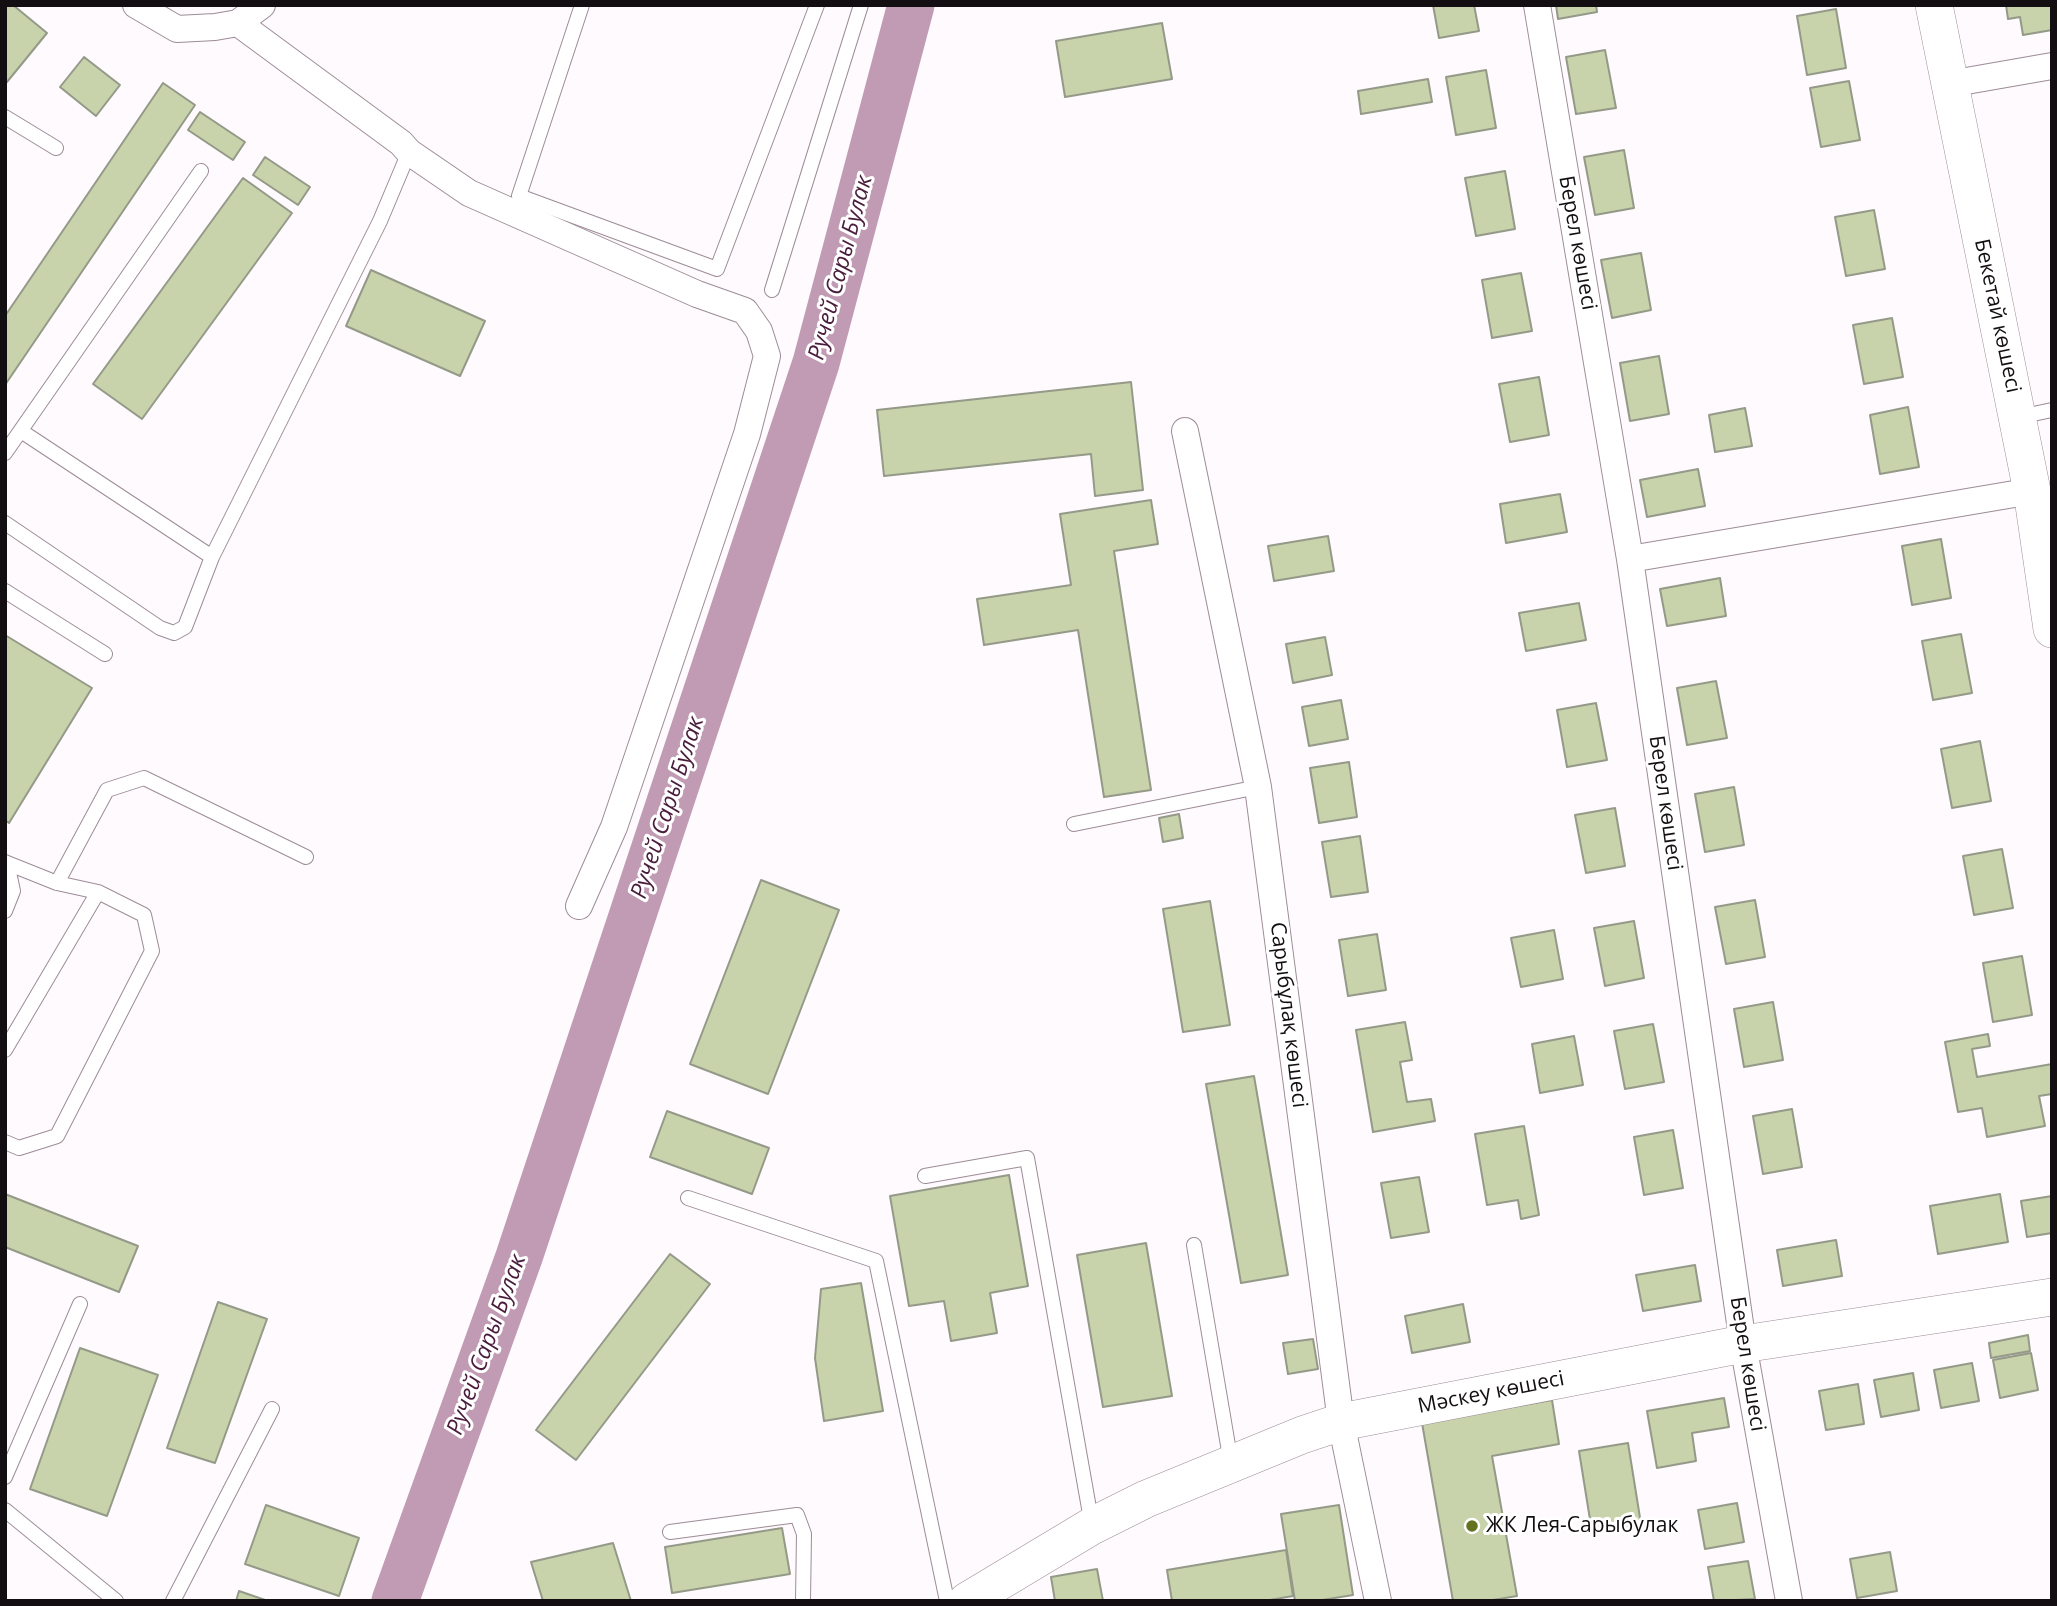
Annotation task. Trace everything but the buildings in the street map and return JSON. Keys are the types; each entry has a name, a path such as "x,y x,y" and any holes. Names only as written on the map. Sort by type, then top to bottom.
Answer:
{"street":[{"path":"136,5 177,29 227,25 262,5"},
{"name":"Берел көшесі","path":"1537,5 1630,559 1743,1344 1789,1601"},
{"name":"Бекетай көшесі","path":"1934,5 1949,84 2035,414 2032,491 2052,629"},
{"path":"227,25 401,143 409,152 469,193 697,294 745,311 759,331 767,356 747,434 614,827 579,906"},
{"path":"1949,84 2052,66"},
{"name":"Сарыбұлақ көшесі","path":"1185,431 1258,787 1341,1422 1378,1601"},
{"path":"1630,559 2032,491"},
{"name":"Мәскеу көшесі","path":"967,1601 1011,1582 1092,1526 1146,1499 1302,1435 1341,1422 1743,1344 2052,1297"}],"lane":[{"path":"582,5 519,196 718,269 817,5"},
{"path":"772,290 861,5"},
{"path":"5,117 56,148"},
{"path":"5,523 160,628 174,633 185,627 212,557 380,221 409,152"},
{"path":"5,453 201,171"},
{"path":"21,431 212,557"},
{"path":"5,591 105,654"},
{"path":"57,883 107,790 144,778 306,857"},
{"path":"1074,824 1258,787"},
{"path":"5,1142 19,1148 57,1136 152,951 144,915 98,892 57,883 6,863"},
{"path":"5,911 13,891 6,863"},
{"path":"5,1051 98,892"},
{"path":"925,1176 1027,1158 1092,1526"},
{"path":"688,1198 876,1261 947,1601"},
{"path":"1194,1245 1231,1465"},
{"path":"5,1477 80,1304"},
{"path":"173,1601 272,1409"},
{"path":"5,1510 116,1601"},
{"path":"670,1532 797,1515 804,1534 803,1601"}],"waterway":[{"name":"Ручей Сары Булак","path":"395,1601 519,1257 816,363 911,5"}],"place":[{"name":"ЖК Лея-Сарыбулак","path":"1472,1526"}]}
